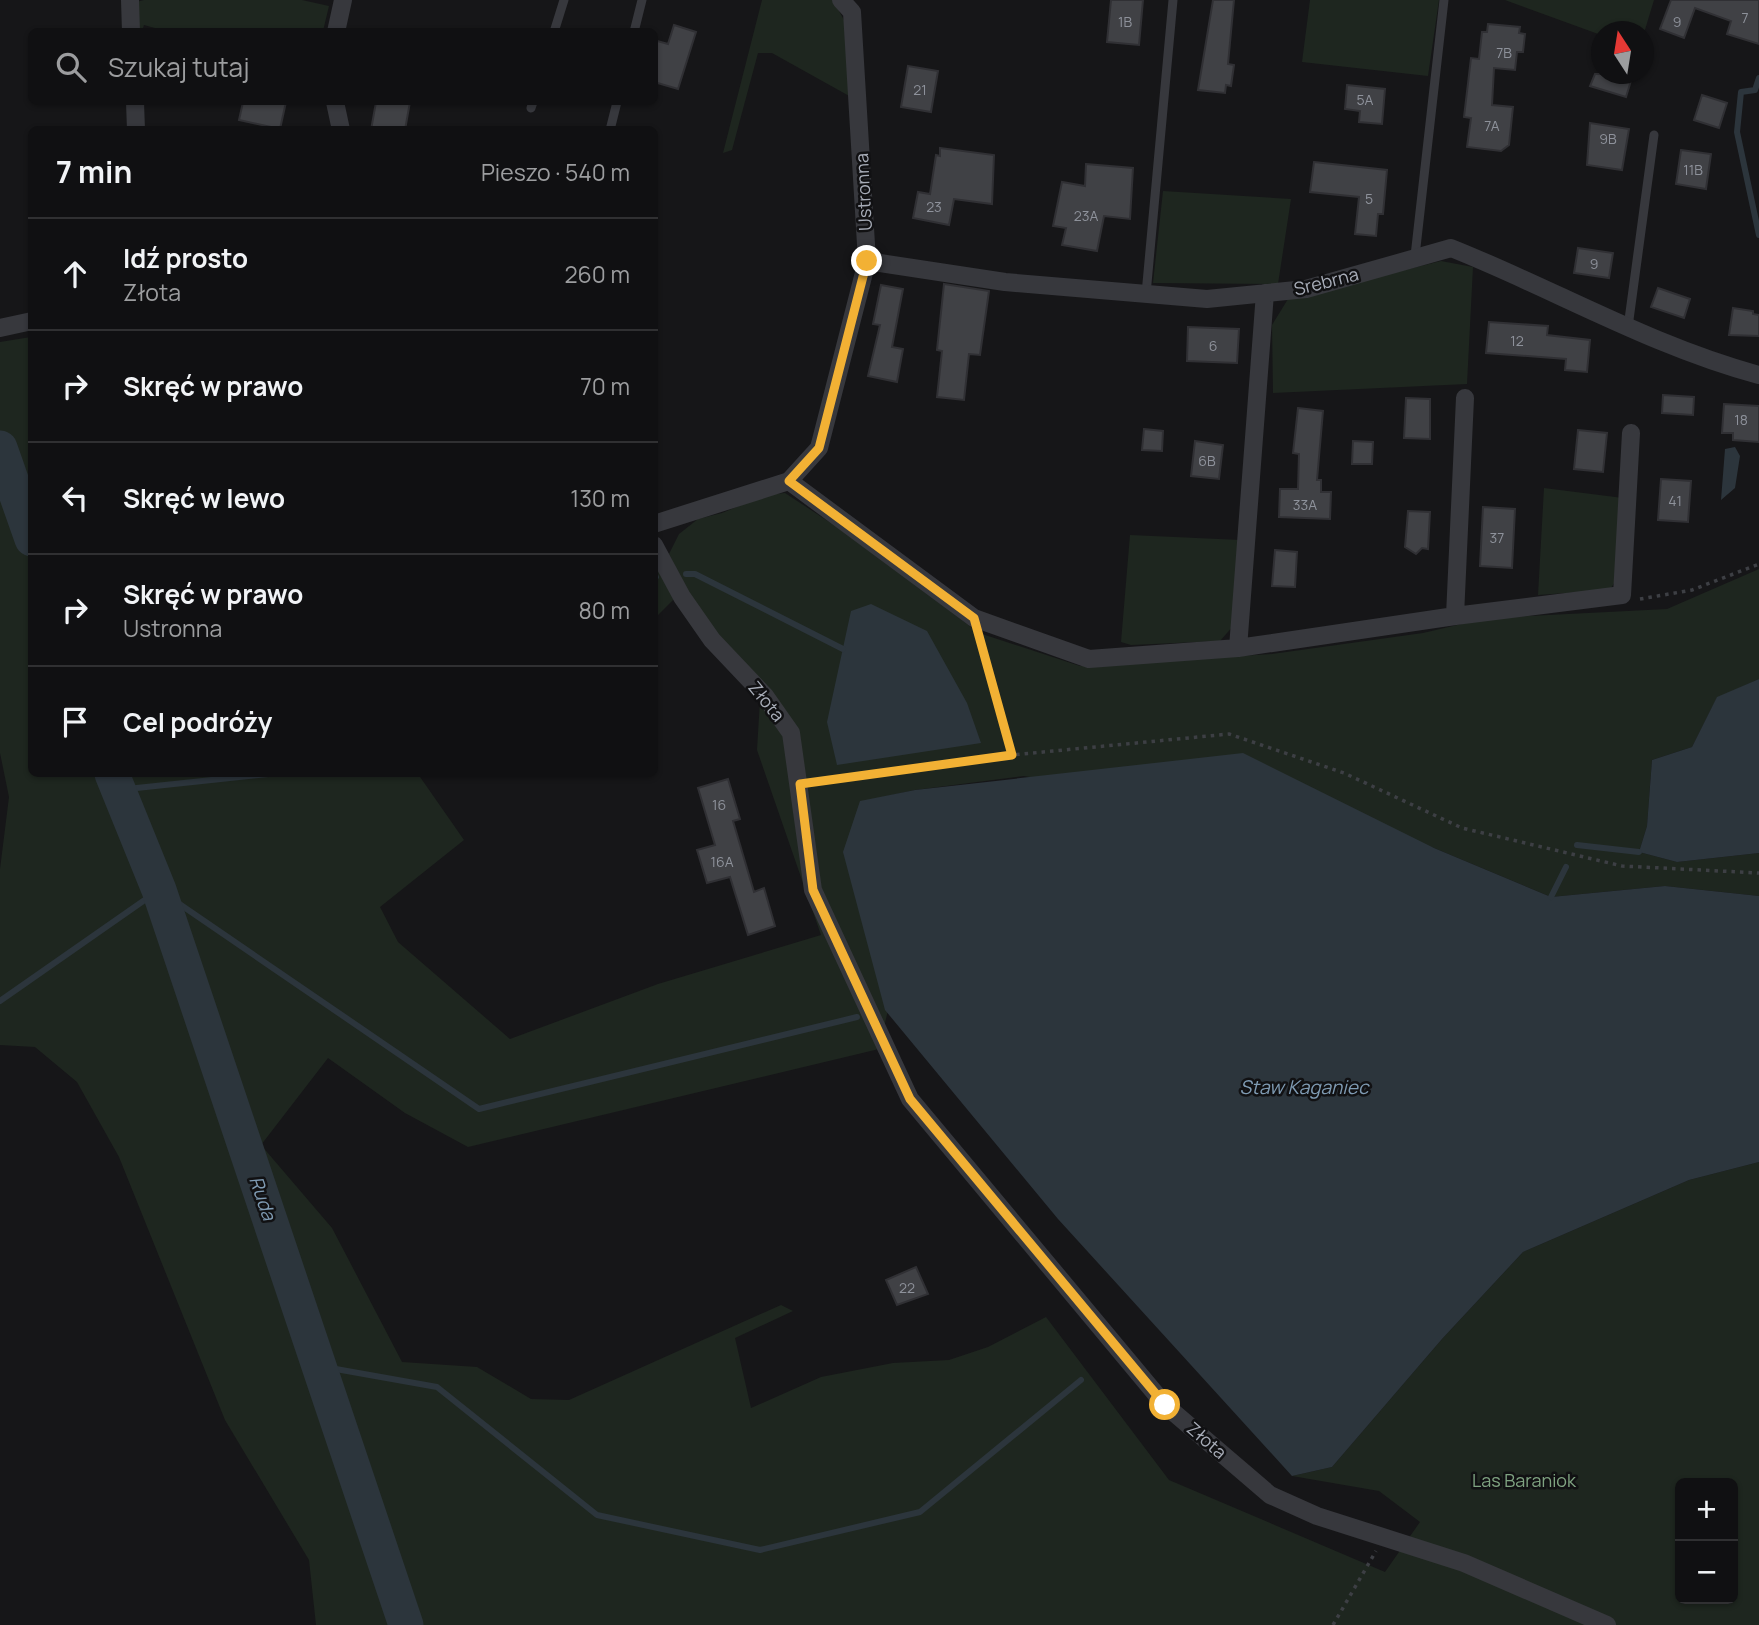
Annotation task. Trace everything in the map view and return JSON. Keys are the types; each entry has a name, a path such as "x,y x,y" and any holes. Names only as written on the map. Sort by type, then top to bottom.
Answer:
{"street":[{"path":"130,0 131,28"},
{"path":"337,28 343,0"},
{"name":"Ustronna","path":"789,481 819,448 867,261 849,4"},
{"path":"135,105 136,126"},
{"path":"336,105 340,126"},
{"name":"Srebrna","path":"867,261 1005,282 1207,299 1306,289 1451,248 1628,327 1728,367 1759,375"},
{"path":"1238,648 1265,293"},
{"path":"0,328 28,322"},
{"path":"1455,616 1465,398"},
{"path":"658,523 789,481 974,618 1089,659 1238,648 1455,616 1622,596 1631,433"},
{"name":"Złota","path":"658,552 682,597 712,640 765,696 791,733 813,890 910,1099 1165,1405 1270,1494 1317,1516 1464,1563 1607,1625"}],"lane":[{"path":"555,28 564,0"},
{"path":"635,28 642,0"},
{"path":"1146,294 1173,0"},
{"path":"1415,256 1444,0"},
{"path":"611,126 616,105"},
{"path":"1628,327 1654,135"}],"path":[{"path":"1622,596 1630,601 1692,590 1759,564"},
{"path":"974,618 1012,755"},
{"path":"800,784 1012,755 1229,734 1343,773 1462,828 1622,866 1759,873"},
{"path":"1333,1625 1356,1590 1383,1538"}],"green space":[{"path":"302,0 329,6 324,28 155,28 144,25 143,28 138,28 136,2"},
{"path":"762,0 833,0 845,22 851,97 772,53 758,53 732,150 723,153"},
{"path":"1310,0 1439,0 1428,76 1302,62"},
{"path":"1505,0 1654,0 1648,21 1591,21 1591,31"},
{"path":"1163,191 1291,199 1278,284 1153,283"},
{"path":"1441,261 1473,267 1467,384 1273,393 1272,325 1288,299"},
{"name":"Las Baraniok","path":"28,337 28,777 420,777 464,840 380,907 398,942 510,1039 658,984 821,935 757,750 760,700 689,597 669,554 679,534 698,519 722,513 765,495 785,493 840,529 979,633 1080,666 1272,654 1423,633 1487,618 1667,609 1759,569 1759,679 1717,698 1692,747 1652,760 1647,826 1639,852 1677,862 1759,853 1759,896 1665,886 1551,897 1434,848 1024,776 915,790 860,802 888,1010 879,1049 468,1147 405,1113 328,1058 261,1145 332,1228 402,1362 477,1367 531,1399 569,1400 781,1305 793,1311 735,1338 751,1408 821,1377 893,1363 949,1360 988,1347 1046,1317 1169,1480 1385,1572 1420,1522 1379,1491 1292,1476 1332,1467 1442,1339 1523,1252 1689,1180 1759,1162 1759,1625 316,1625 309,1560 225,1420 119,1157 77,1082 35,1047 0,1045 0,869 9,797 0,753 0,342"},
{"path":"1544,488 1623,498 1617,578 1610,590 1538,595"},
{"path":"1130,535 1241,540 1234,625 1220,641 1131,645 1121,642"},
{"path":"658,568 676,597 658,615"}],"water":[{"path":"1735,447 1740,456 1735,488 1721,500 1725,449"},
{"path":"871,604 927,631 967,703 981,743 837,765 827,722 851,611"},
{"path":"1759,679 1759,853 1677,862 1639,852 1647,826 1652,760 1692,747 1717,697"},
{"name":"Staw Kaganiec","path":"1243,753 1434,848 1551,897 1665,886 1759,896 1759,1162 1689,1180 1523,1252 1442,1339 1332,1467 1292,1476 1058,1219 885,1010 843,852 860,801 915,790"}],"building":[{"path":"1111,0 1143,0 1139,45 1107,42"},
{"path":"1213,0 1234,0 1228,64 1234,65 1231,86 1226,85 1225,93 1198,90"},
{"path":"1671,0 1759,0 1759,44 1727,34 1731,21 1695,8 1684,38 1660,29"},
{"path":"1488,24 1520,27 1519,33 1525,34 1523,52 1517,52 1515,70 1494,68 1492,105 1513,107 1509,145 1501,151 1467,147 1471,118 1464,117 1471,58 1479,59 1482,32 1487,32"},
{"path":"674,25 696,32 678,89 658,83 658,41 668,44"},
{"path":"908,66 938,71 931,112 901,107"},
{"path":"1591,84 1630,84 1626,97 1590,86"},
{"path":"1347,85 1385,89 1382,124 1359,122 1360,111 1345,109"},
{"path":"1702,95 1727,103 1719,128 1694,120"},
{"path":"242,105 285,105 281,126 239,120"},
{"path":"375,105 409,105 406,126 372,126"},
{"path":"1590,123 1629,129 1622,170 1587,165"},
{"path":"940,148 994,155 992,204 954,199 949,225 913,218 918,192 930,194 936,155 940,156"},
{"path":"1681,150 1711,154 1706,189 1676,184"},
{"path":"1314,162 1387,170 1383,214 1378,214 1376,236 1355,234 1359,197 1310,192"},
{"path":"1086,164 1133,168 1130,219 1104,216 1097,251 1062,245 1066,228 1053,226 1062,182 1085,186"},
{"path":"1578,248 1613,253 1609,278 1574,273"},
{"path":"944,284 989,291 980,355 969,354 964,400 937,397 942,351 937,350"},
{"path":"881,285 903,289 892,347 903,349 897,382 868,376 880,325 873,324"},
{"path":"1658,288 1690,299 1684,318 1651,307"},
{"path":"1733,308 1753,311 1753,314 1759,315 1759,336 1729,335"},
{"path":"1489,322 1548,326 1547,335 1590,340 1587,372 1565,370 1566,359 1486,353"},
{"path":"1188,327 1239,329 1237,363 1187,361"},
{"path":"1663,395 1694,397 1693,415 1662,413"},
{"path":"1406,398 1430,399 1430,439 1404,438"},
{"path":"1724,404 1759,406 1759,442 1733,440 1733,433 1722,433"},
{"path":"1298,408 1323,411 1317,480 1321,480 1321,492 1331,492 1330,519 1279,517 1280,489 1298,489 1299,454 1293,453"},
{"path":"1144,429 1163,431 1162,451 1142,450"},
{"path":"1578,430 1607,433 1603,472 1574,469"},
{"path":"1195,441 1223,445 1219,479 1191,476"},
{"path":"1353,441 1373,442 1372,464 1352,464"},
{"path":"1661,479 1691,481 1688,522 1658,520"},
{"path":"1483,507 1515,509 1512,568 1480,566"},
{"path":"1408,511 1430,512 1428,549 1422,548 1416,554 1405,547"},
{"path":"1275,550 1297,552 1295,587 1272,586"},
{"path":"728,779 740,819 733,821 754,892 764,888 775,926 748,935 730,877 707,883 697,850 715,845 698,788"},
{"path":"916,1267 928,1294 897,1305 886,1280"}],"waterway":[{"path":"1759,78 1755,90 1741,92 1737,132 1759,235"},
{"name":"Ruda","path":"0,448 28,528"},
{"path":"686,574 695,574 843,649"},
{"name":"Ruda","path":"113,777 159,890 406,1625"},
{"path":"118,790 240,777"},
{"path":"1577,845 1639,852"},
{"path":"1551,897 1566,867"},
{"path":"0,1001 159,890 479,1109 857,1017"},
{"path":"319,1366 437,1387 597,1515 760,1550 920,1512 1081,1380"}],"route":[{"path":"867,261 819,448 789,481 974,618 1012,755 800,784 813,890 910,1099 1165,1405"}]}
